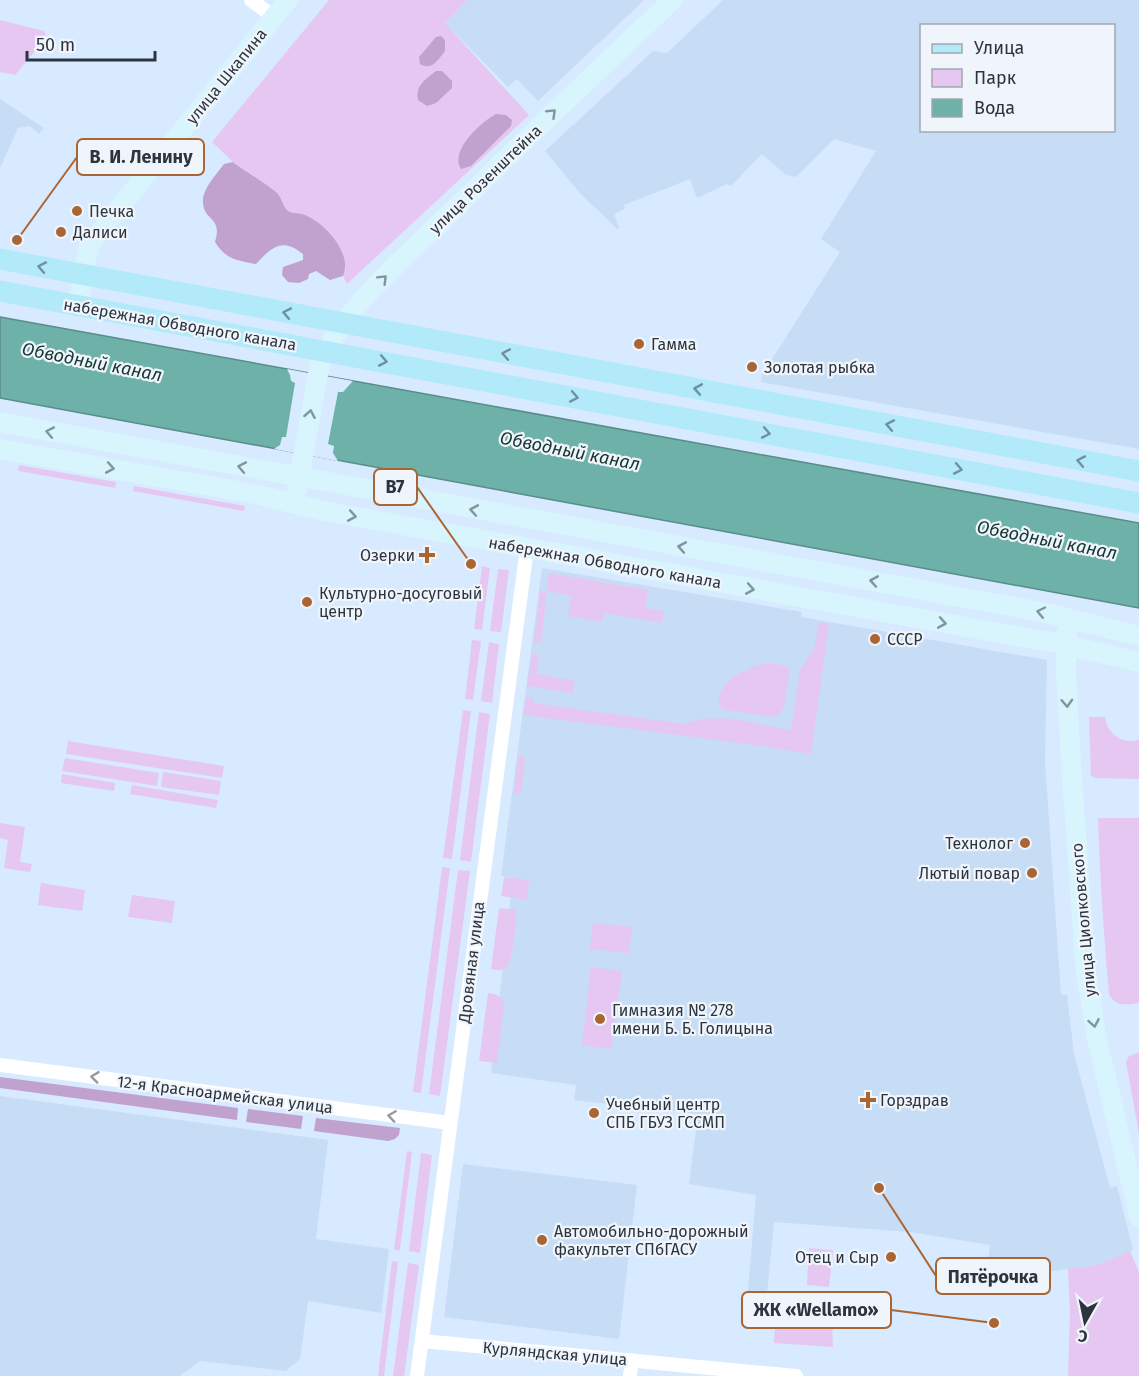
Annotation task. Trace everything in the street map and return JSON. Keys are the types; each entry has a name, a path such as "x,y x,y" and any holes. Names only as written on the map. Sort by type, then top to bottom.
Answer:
{"main road":[{"name":"набережная Обводного канала","path":"0,259 1139,471"},
{"name":"набережная Обводного канала","path":"0,291 1139,503"}],"street":[{"path":"251,0 274,17"},
{"name":"улица Шкапина","path":"78,305 89,245 288,0"},
{"name":"улица Розенштейна","path":"295,504 317,374 325,350 362,299 534,130 673,0"},
{"name":"набережная Обводного канала","path":"0,422 937,592 1068,618 1139,636"},
{"name":"набережная Обводного канала","path":"0,449 255,494 324,511 1066,645 1139,662"},
{"name":"Дровяная улица","path":"417,1376 526,548"},
{"name":"улица Циолковского","path":"1068,618 1066,645 1071,764 1086,974 1097,1039 1139,1217"},
{"name":"12-я Красноармейская улица","path":"0,1065 450,1123"},
{"name":"Курляндская улица","path":"422,1341 796,1376"},
{"path":"630,1376 632,1360"}],"shaded area":[{"path":"466,0 644,0 538,101 517,79 508,87 445,23"},
{"path":"723,0 1139,0 1139,449 761,382 762,375 840,252 821,239 876,151 834,139 796,177 786,175 762,154 731,186 727,184 697,198 690,179 624,205 625,209 614,214 619,228 617,229 579,192 545,151 653,51 667,53"},
{"path":"441,36 445,40 445,51 431,65 420,64 419,57 436,37"},
{"path":"436,71 442,71 452,81 452,88 436,103 427,106 418,100 418,90 422,83"},
{"path":"0,99 44,128 39,134 30,126 18,128 0,168"},
{"path":"496,114 506,115 512,120 511,126 471,166 461,169 458,162 459,154 468,138"},
{"path":"233,162 278,194 287,210 313,219 328,232 341,249 345,267 343,276 330,280 316,271 309,274 308,279 299,283 288,282 282,275 283,267 303,260 303,254 296,249 283,245 278,246 256,264 228,256 219,248 215,242 217,228 204,209 203,198 210,182 224,164"},
{"path":"542,568 802,612 801,617 1047,660 1045,761 1061,995 1067,995 1074,1054 1110,1188 1117,1186 1133,1250 1097,1265 1054,1271 987,1268 990,1245 910,1232 774,1222 766,1303 747,1302 756,1195 689,1184 698,1114 574,1100 576,1085 491,1073 513,878 501,876"},
{"path":"0,1077 238,1108 237,1120 0,1088"},
{"path":"0,1096 328,1140 316,1239 389,1249 381,1313 308,1301 300,1359 286,1371 200,1361 180,1376 0,1376"},
{"path":"248,1109 303,1116 301,1129 246,1122"},
{"path":"316,1118 400,1128 399,1135 388,1141 314,1131"},
{"name":"Автомобильно-дорожный факультет СПбГАСУ","path":"463,1164 637,1185 619,1339 444,1317"}],"green space":[{"path":"329,0 467,0 445,23 529,115 347,284 343,276 346,268 305,215 291,213 285,208 279,195 233,162 212,142"},
{"path":"0,20 44,31 47,37 15,75 0,72"},
{"path":"19,465 116,482 115,488 18,471"},
{"path":"134,486 245,506 244,511 133,491"},
{"path":"482,566 490,568 482,630 474,629"},
{"path":"498,569 509,570 501,632 490,631"},
{"path":"549,573 648,590 645,608 664,611 662,623 604,613 602,622 568,616 571,596 547,591"},
{"path":"540,591 547,591 541,643 534,642"},
{"path":"819,622 829,624 811,754 523,715 526,697 534,698 533,703 685,724 711,718 724,718 791,730 800,670 815,646"},
{"path":"472,640 481,641 473,700 465,699"},
{"path":"489,642 499,644 492,703 481,701"},
{"path":"532,654 539,655 537,674 575,681 573,693 527,686"},
{"path":"763,664 778,664 790,668 784,707 780,714 772,717 724,710 720,707 721,691 732,678"},
{"path":"463,710 471,711 452,859 443,858"},
{"path":"479,712 490,714 471,862 460,860"},
{"path":"1089,717 1105,717 1109,729 1117,737 1127,741 1139,740 1139,779 1091,776"},
{"path":"68,741 224,766 222,778 66,754"},
{"path":"518,756 525,757 521,794 514,793"},
{"path":"65,758 159,773 157,786 62,771"},
{"path":"163,772 221,781 219,795 161,787"},
{"path":"62,774 115,783 114,791 61,783"},
{"path":"132,785 218,800 216,808 130,794"},
{"path":"1098,818 1139,818 1139,1003 1118,1003 1109,994"},
{"path":"0,823 25,827 20,862 32,864 30,872 4,868 8,840 0,838"},
{"path":"442,867 450,868 421,1093 413,1092"},
{"path":"458,870 470,871 440,1096 429,1094"},
{"path":"504,877 529,880 527,900 501,896"},
{"path":"41,883 85,890 82,911 38,905"},
{"path":"132,895 175,901 172,923 128,917"},
{"path":"499,908 517,910 511,957 509,964 502,970 491,969"},
{"path":"593,923 632,927 629,953 590,949"},
{"path":"591,967 622,971 611,1049 582,1045"},
{"path":"488,993 499,996 504,1006 497,1063 479,1061"},
{"path":"1139,1052 1139,1133 1126,1062 1129,1056"},
{"path":"407,1151 412,1152 400,1250 394,1250"},
{"path":"421,1153 432,1155 420,1253 409,1251"},
{"path":"809,1248 833,1250 829,1287 807,1285"},
{"path":"1130,1251 1139,1272 1139,1376 1068,1376 1070,1311 1068,1269 1097,1265"},
{"path":"392,1261 398,1262 384,1376 378,1376"},
{"path":"408,1263 419,1265 404,1376 393,1376"},
{"path":"776,1312 832,1317 833,1347 774,1343"}],"water":[{"name":"Обводный канал","path":"0,317 1139,523 1139,608 0,398"}],"pier":[{"path":"287,369 353,381 343,392 338,392 328,444 334,446 333,453 338,461 274,449 280,445 282,437 286,437 295,383 291,381"}],"place":[{"name":"Печка","path":"77,211"},
{"name":"Далиси","path":"61,232"},
{"name":"В. И. Ленину","path":"17,240"},
{"name":"Гамма","path":"639,344"},
{"name":"Золотая рыбка","path":"752,367"},
{"name":"Озерки","path":"427,555"},
{"name":"В7","path":"471,564"},
{"name":"Культурно-досуговый центр","path":"307,602"},
{"name":"СССР","path":"875,639"},
{"name":"Технолог","path":"1025,843"},
{"name":"Лютый повар","path":"1032,873"},
{"name":"Гимназия № 278 имени Б. Б. Голицына","path":"600,1019"},
{"name":"Горздрав","path":"868,1100"},
{"name":"Учебный центр СПБ ГБУЗ ГССМП","path":"594,1113"},
{"name":"Пятёрочка","path":"879,1188"},
{"name":"Автомобильно-дорожный факультет СПбГАСУ","path":"542,1240"},
{"name":"Отец и Сыр","path":"891,1257"},
{"name":"ЖК «Wellamo»","path":"994,1323"}]}
